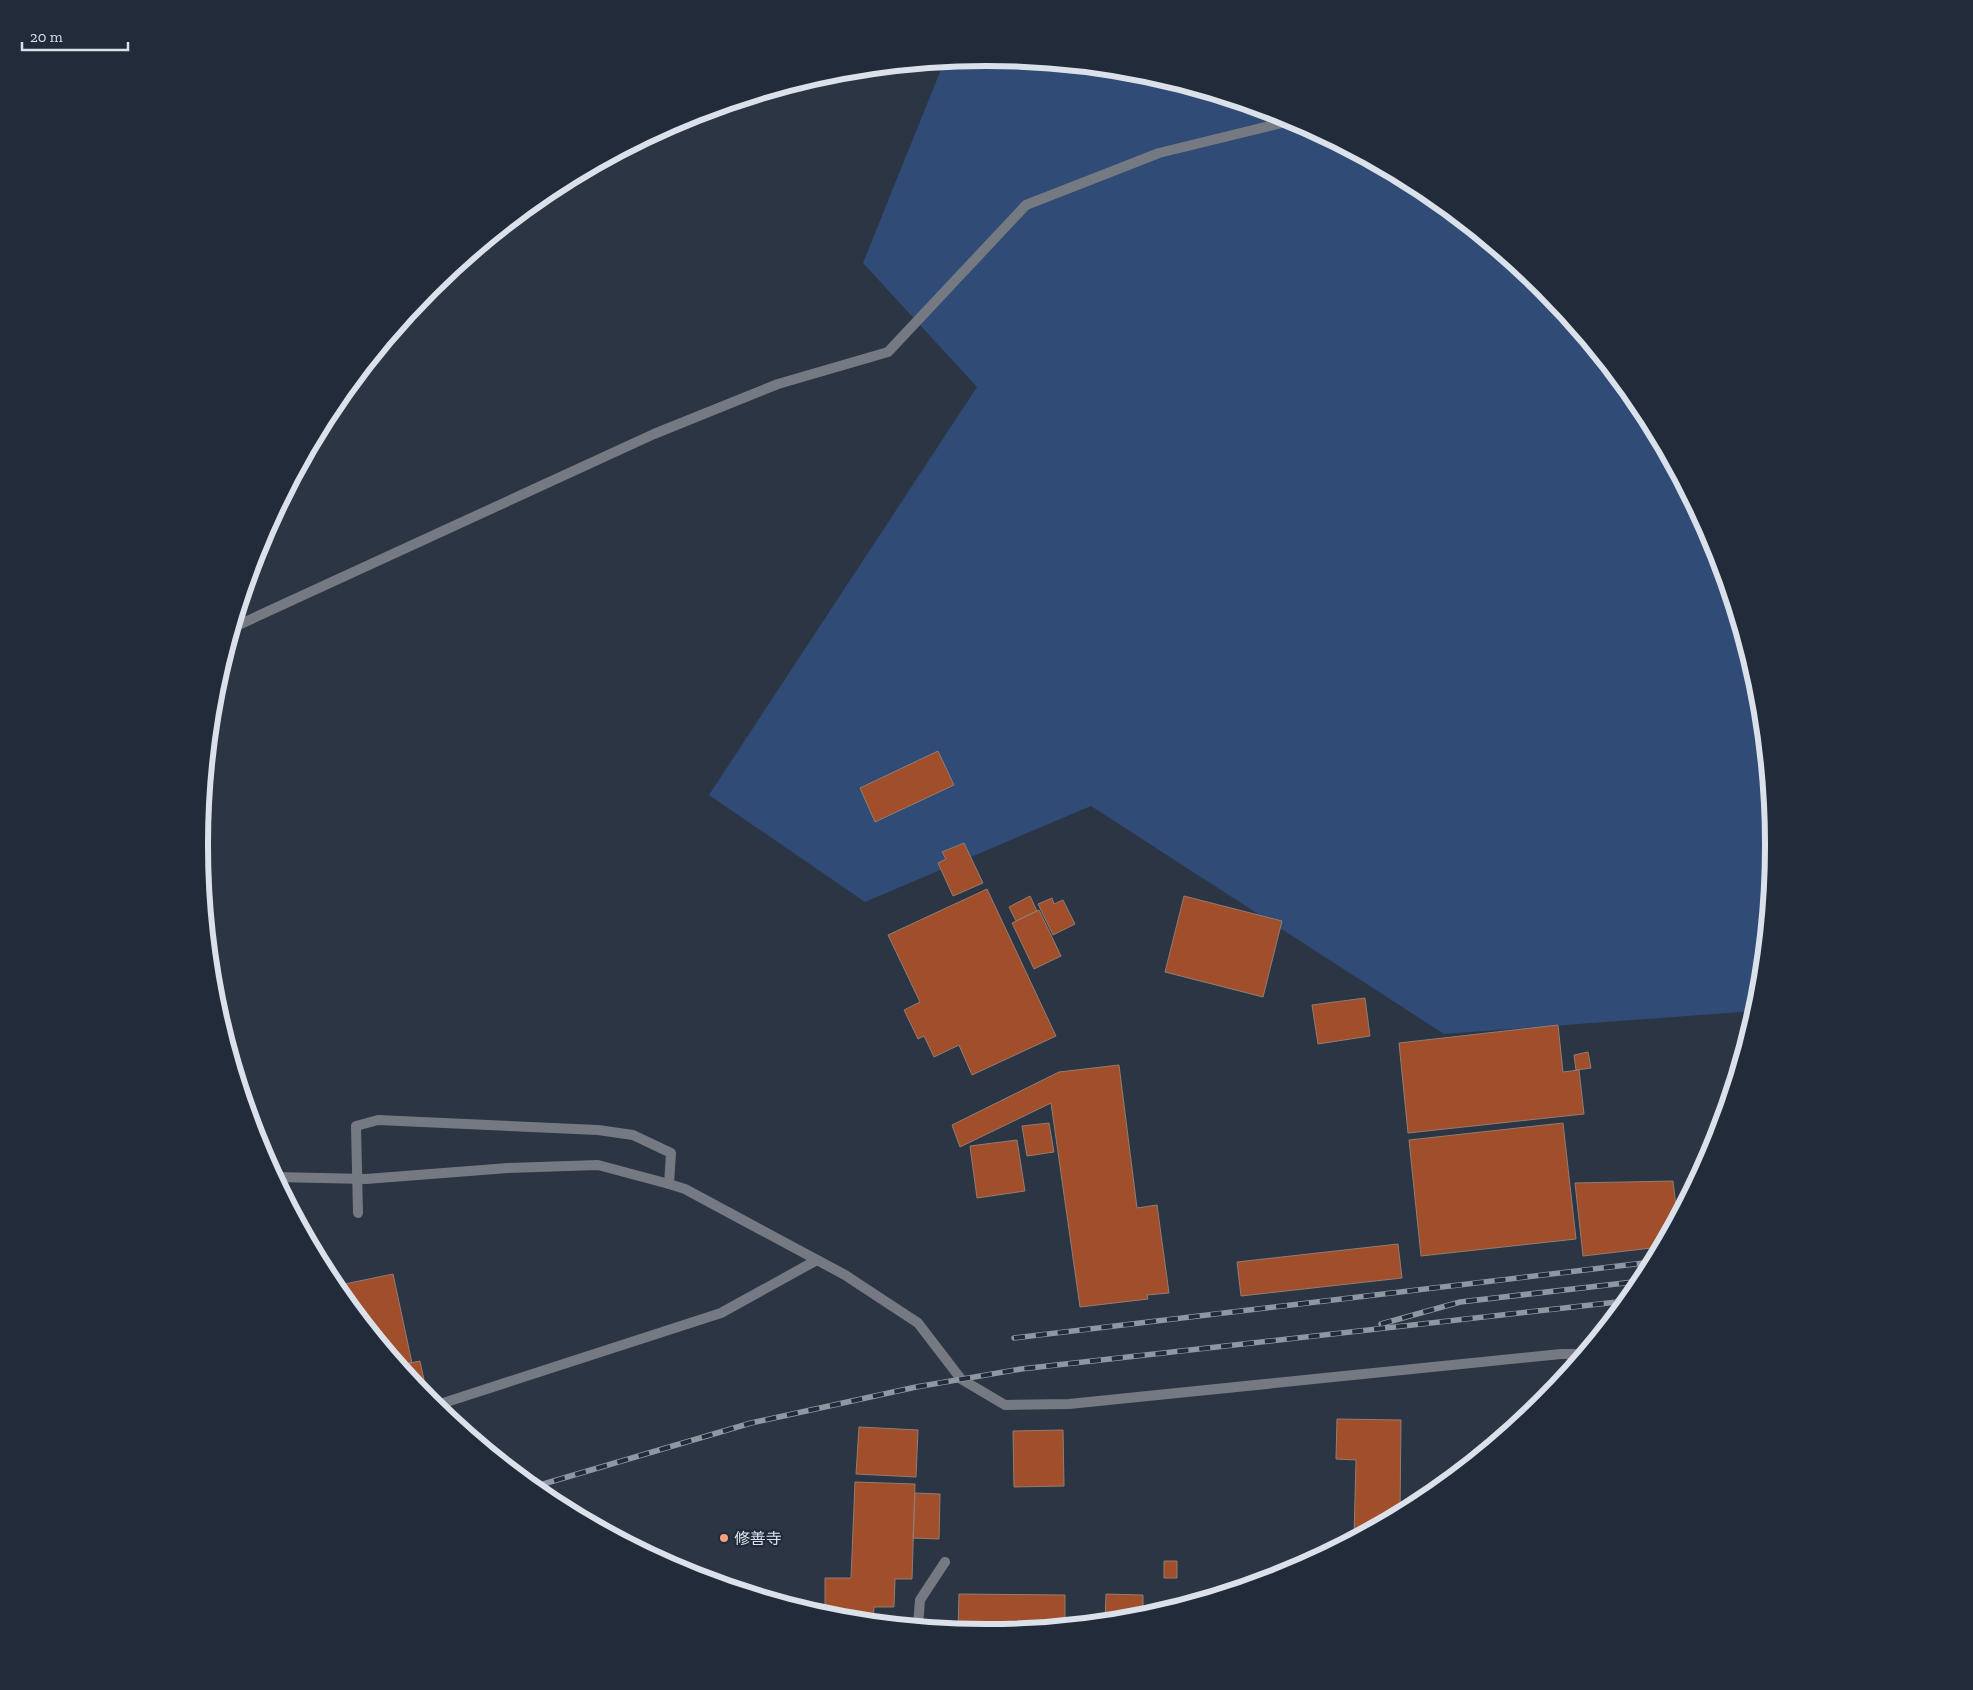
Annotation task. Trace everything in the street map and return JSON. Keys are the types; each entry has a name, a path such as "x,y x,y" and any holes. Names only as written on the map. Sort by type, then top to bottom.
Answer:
{"street":[{"path":"240,624 654,434 778,384 888,352 1026,206 1159,153 1279,124"},
{"path":"358,1213 356,1126 378,1120 598,1130 632,1135 671,1153 669,1184"},
{"path":"283,1177 366,1179 508,1168 598,1165 686,1189 845,1275 918,1323 961,1379 1005,1405 1069,1404 1575,1354"},
{"path":"444,1403 721,1313 817,1260"},
{"path":"918,1620 920,1600 945,1562"}],"shaded area":[{"path":"986,66 1088,73 1138,81 1188,93 1237,108 1285,126 1331,147 1419,197 1461,227 1500,260 1537,294 1572,332 1634,412 1661,456 1685,501 1706,547 1724,595 1739,643 1750,693 1759,743 1764,794 1764,896 1759,947 1747,1012 1444,1034 1091,806 865,902 709,795 977,387 863,263 942,68"}],"building":[{"path":"938,751 954,785 875,822 860,788"},
{"path":"964,843 983,883 953,896 938,863 946,859 942,852"},
{"path":"987,889 1056,1036 972,1075 959,1045 934,1057 924,1036 918,1039 904,1010 920,1002 888,935"},
{"path":"1030,896 1037,911 1016,921 1009,907"},
{"path":"1184,896 1282,921 1263,997 1165,972"},
{"path":"1052,898 1054,904 1063,900 1075,924 1053,935 1038,904"},
{"path":"1039,910 1061,956 1034,969 1012,923"},
{"path":"1365,998 1370,1036 1318,1044 1312,1005"},
{"path":"1558,1025 1563,1072 1579,1070 1584,1114 1408,1133 1399,1043"},
{"path":"1588,1052 1591,1068 1576,1070 1574,1055"},
{"path":"1119,1065 1137,1208 1157,1205 1169,1293 1147,1295 1148,1299 1080,1307 1051,1103 960,1147 952,1125 1059,1072"},
{"path":"1049,1123 1054,1152 1027,1156 1022,1126"},
{"path":"1563,1123 1576,1239 1421,1256 1409,1140"},
{"path":"1017,1140 1025,1191 977,1198 970,1146"},
{"path":"1673,1181 1676,1206 1652,1248 1583,1256 1575,1183"},
{"path":"1398,1244 1402,1278 1241,1296 1237,1262"},
{"path":"393,1274 412,1363 406,1364 401,1358 344,1284"},
{"path":"420,1361 425,1384 406,1364"},
{"path":"1337,1419 1401,1420 1400,1504 1354,1531 1356,1460 1336,1459"},
{"path":"859,1427 918,1430 916,1477 856,1474"},
{"path":"1063,1430 1064,1486 1014,1487 1013,1431"},
{"path":"855,1482 915,1484 912,1579 895,1579 894,1607 874,1607 873,1615 825,1607 825,1578 851,1578"},
{"path":"915,1493 940,1494 939,1539 913,1538"},
{"path":"1164,1561 1177,1561 1177,1578 1164,1578"},
{"path":"959,1594 1065,1595 1065,1619 986,1624 958,1623"},
{"path":"1106,1594 1143,1595 1143,1608 1105,1614"}],"railway":[{"path":"1014,1338 1643,1263"},
{"path":"1381,1324 1460,1302 1631,1282"},
{"path":"542,1484 751,1423 916,1387 1021,1369 1616,1302"}],"place":[{"name":"修善寺","path":"724,1538"}]}
